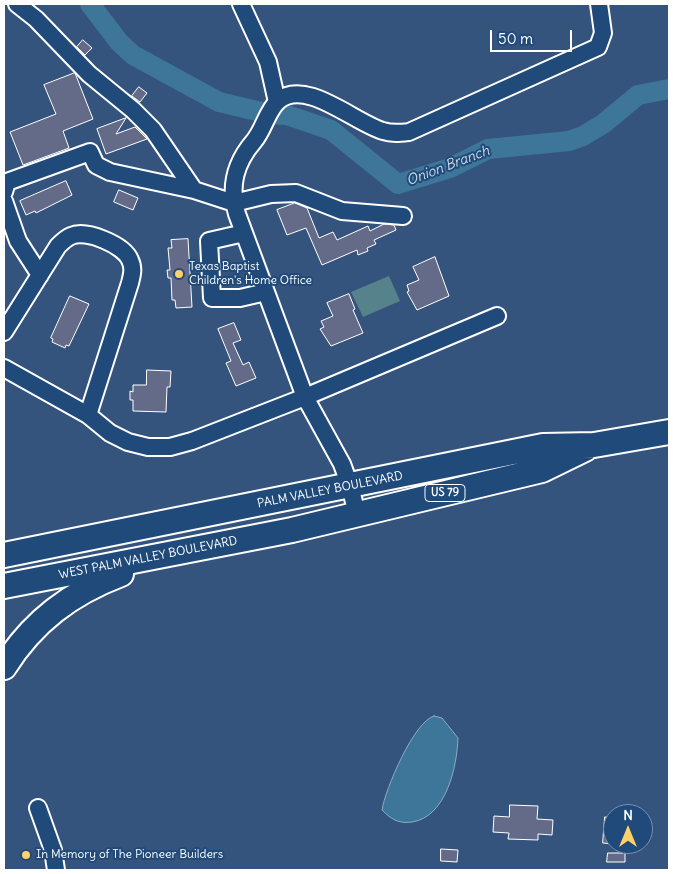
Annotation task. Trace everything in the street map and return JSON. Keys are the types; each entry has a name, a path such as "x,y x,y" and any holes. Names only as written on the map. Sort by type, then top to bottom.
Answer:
{"highway":[{"name":"PALM VALLEY BOULEVARD","path":"66,542 543,446 594,445 669,432"},
{"name":"PALM VALLEY BOULEVARD","path":"292,530 542,470 594,445"},
{"name":"WEST PALM VALLEY BOULEVARD","path":"4,586 292,530"},
{"path":"4,548 66,542"},
{"name":"US 79","path":"4,555 66,542"},
{"path":"4,666 37,624 67,600 106,580 196,548"}],"street":[{"path":"17,4 36,19 89,74 133,110 153,130 194,190"},
{"path":"241,4 268,62 277,102"},
{"path":"357,514 342,464 305,397 244,233 234,203 233,187 237,166 245,151 263,130 277,102 285,96 298,94 319,100 381,131 396,134 409,132 598,47 602,33 599,4"},
{"path":"4,192 7,182 90,152 96,165 110,172 194,190 234,203 271,194 296,193 342,211 403,216"},
{"path":"4,201 18,241 40,275"},
{"path":"244,233 209,242 212,298 240,298 266,292"},
{"path":"4,332 58,246 70,236 78,234 104,239 122,250 131,261 133,274 88,415"},
{"path":"4,368 88,415 110,433 128,442 148,447 170,447 192,441 305,397 497,316"},
{"path":"38,808 53,850 56,870"}],"green space":[{"path":"389,276 400,301 363,317 351,292"}],"water":[{"path":"434,716 442,718 458,738 452,776 441,801 433,811 424,818 412,822 399,821 382,810 384,800 394,773 410,743 426,721"}],"building":[{"path":"83,40 92,48 85,55 77,47"},
{"path":"75,73 93,119 63,131 69,148 23,165 10,132 56,114 44,85"},
{"path":"139,87 147,93 140,102 132,96"},
{"path":"126,118 116,134 135,127 147,139 106,154 97,129"},
{"path":"66,181 72,195 36,213 35,211 26,215 20,201"},
{"path":"119,190 138,198 133,210 114,202"},
{"path":"295,203 307,208 319,238 333,232 337,240 368,226 370,231 384,224 394,225 396,230 374,240 376,244 367,248 368,251 358,255 357,250 322,265 306,228 287,235 277,210"},
{"name":"Texas Baptist Children's Home Office","path":"188,239 192,307 176,308 175,300 172,300 171,278 168,278 167,270 170,270 168,248 172,248 171,240"},
{"path":"435,257 449,296 417,310 407,292 409,291 407,285 419,280 413,267"},
{"path":"349,294 355,309 353,310 363,333 331,346 320,329 324,327 321,321 333,316 327,303"},
{"path":"70,296 89,304 69,346 66,345 65,348 52,342 53,339 51,338"},
{"path":"234,323 241,340 233,343 243,365 249,362 256,378 236,386 226,363 231,361 218,329"},
{"path":"147,370 171,371 170,387 167,387 166,412 133,411 133,400 130,400 130,391 133,392 133,385 146,385"},
{"path":"510,805 538,806 537,819 553,820 552,835 538,834 538,840 508,839 509,833 493,832 494,816 509,817"},
{"path":"441,849 458,850 457,862 441,861"},
{"path":"608,854 625,854 625,862 607,862"}],"waterway":[{"name":"Onion Branch","path":"90,4 119,42 133,55 219,102 270,114 287,115 331,130 398,184 450,168 488,149 569,141 583,136 603,124 638,95 669,89"}],"place":[{"name":"Texas Baptist Children's Home Office","path":"179,274"},
{"name":"In Memory of The Pioneer Builders","path":"26,855"}]}
